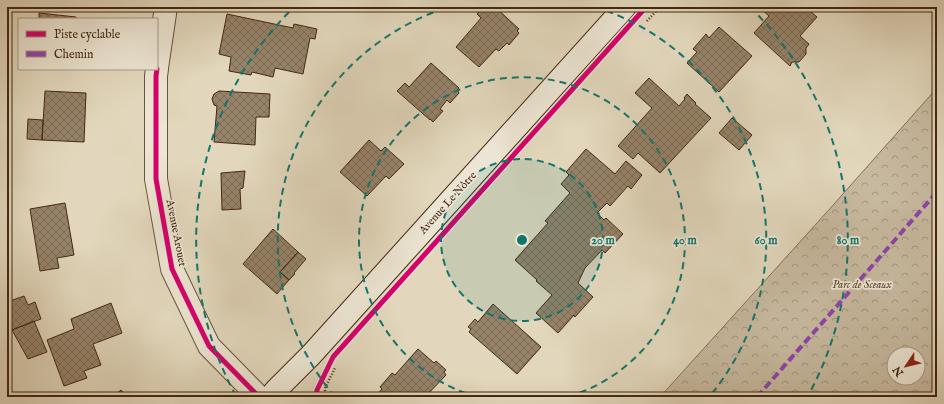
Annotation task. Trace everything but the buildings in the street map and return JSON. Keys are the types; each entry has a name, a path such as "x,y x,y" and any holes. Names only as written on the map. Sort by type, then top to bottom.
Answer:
{"main road":[{"name":"Avenue Arouet","path":"158,61 166,7"},
{"name":"Avenue Le Nôtre","path":"270,397 311,355 625,7"},
{"name":"Avenue Arouet","path":"157,70 156,179 172,269 209,346 259,397"}],"green space":[{"name":"Parc de Sceaux","path":"937,88 937,397 660,397 826,213"}],"marked path":[{"path":"757,397 937,192"}],"cycle path":[{"path":"316,397 317,390 333,357 646,7"},
{"path":"157,70 156,179 172,269 209,346 259,397"}]}
